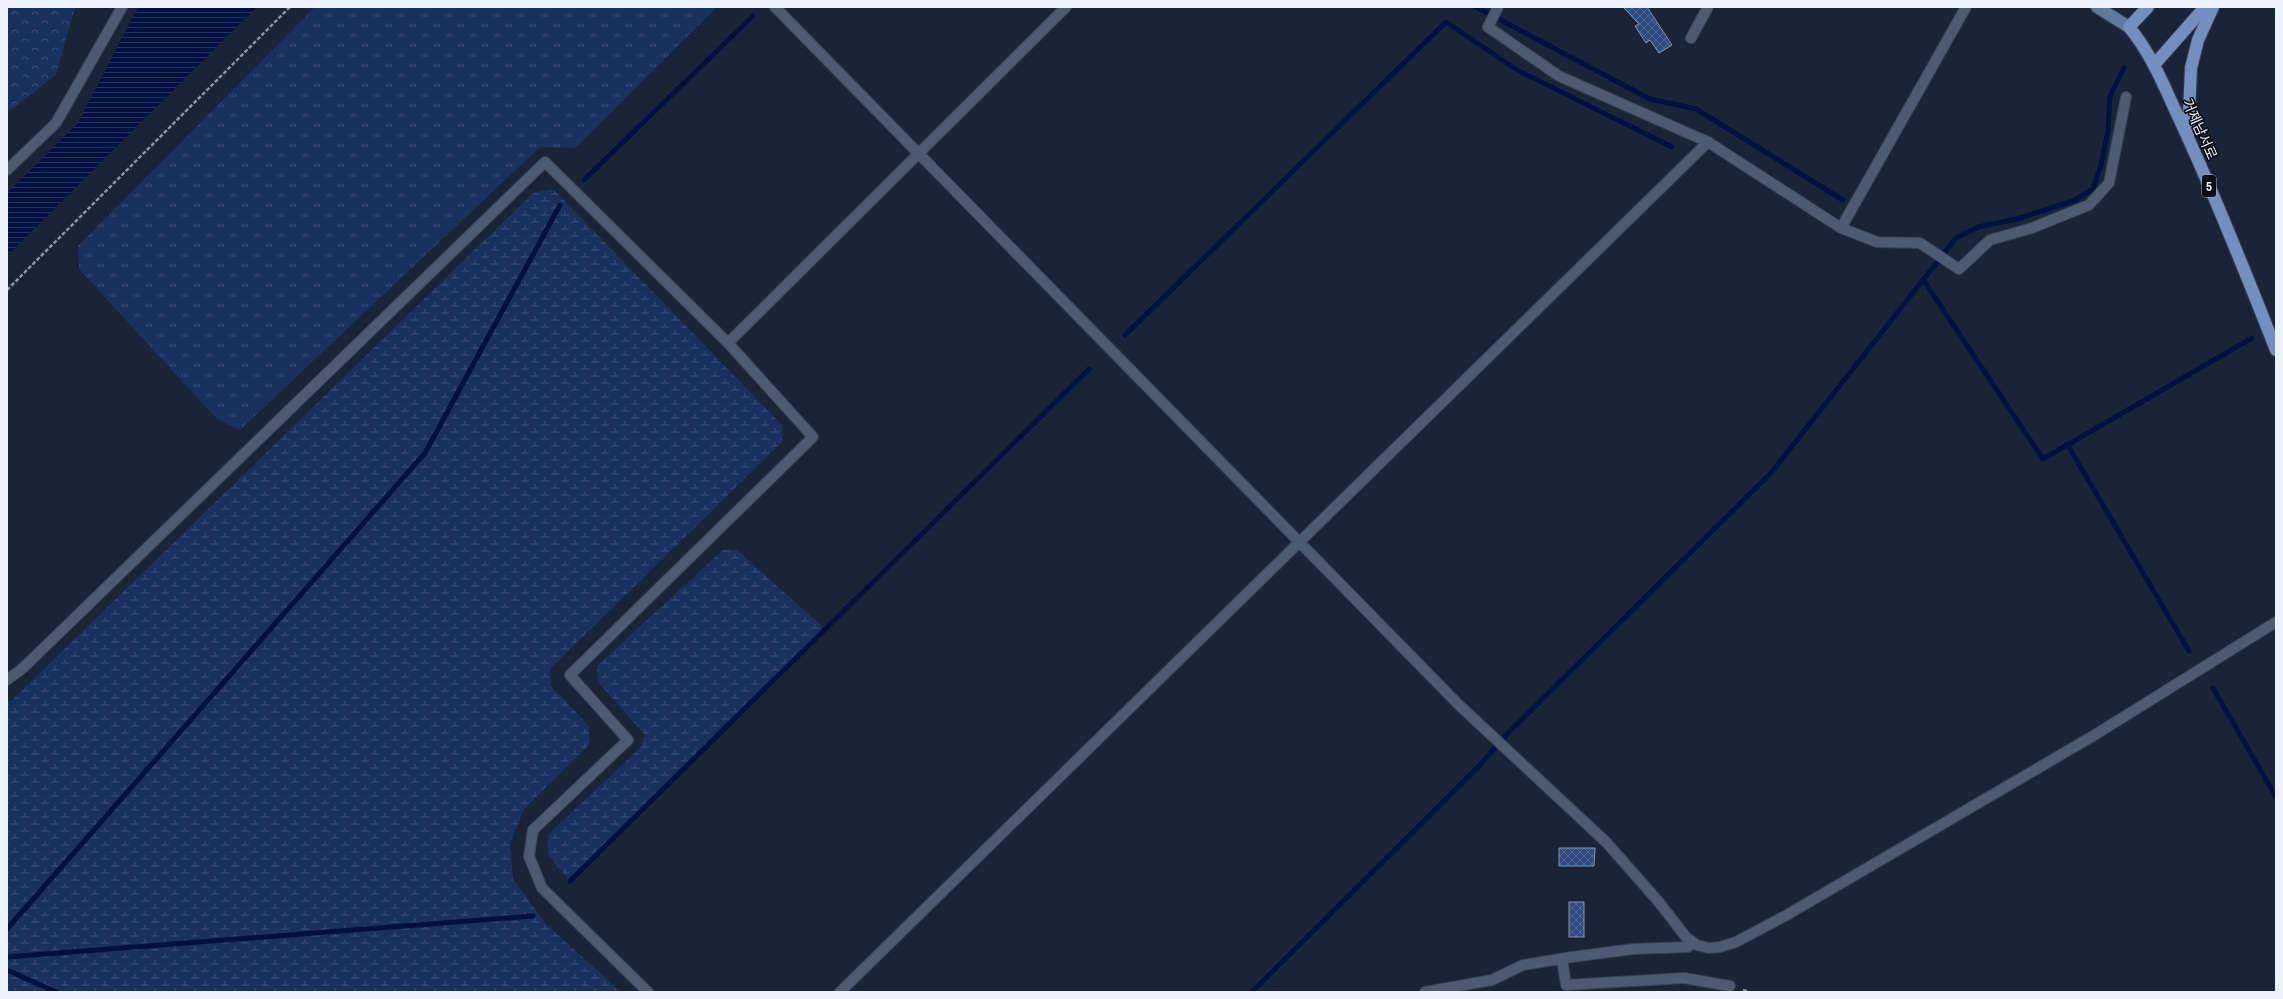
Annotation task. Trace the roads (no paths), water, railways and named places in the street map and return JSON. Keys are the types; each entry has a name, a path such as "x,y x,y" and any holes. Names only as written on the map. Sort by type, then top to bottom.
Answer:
{"main road":[{"name":"거제남서로","path":"2097,7 2129,27 2144,46 2154,65 2188,138 2233,242 2276,350"},
{"path":"2129,27 2148,7"},
{"path":"2154,65 2205,7"},
{"path":"2188,138 2191,68 2198,40 2213,7"}],"lane":[{"path":"7,170 56,123 122,7"},
{"path":"775,7 1478,722 1606,842 1691,941 1709,948 1720,947 1736,942 1785,916 2093,736 2276,622"},
{"path":"728,343 1066,7"},
{"path":"1498,7 1488,28 1559,76 1708,142 1841,228 1878,242 1920,243 1959,269 1990,240 2032,228 2089,206 2109,183 2126,97"},
{"path":"1691,38 1708,7"},
{"path":"1841,228 1966,7"},
{"path":"840,992 1708,142"},
{"path":"7,680 23,668 545,162 728,343 813,437 570,675 628,740 532,830 529,856 542,888 648,992"},
{"path":"1425,992 1492,980 1523,966 1633,949 1688,947 1691,941"},
{"path":"1562,959 1566,985 1684,978 1730,986"}],"waterway":[{"path":"1476,7 1650,99 1696,109 1843,200"},
{"path":"584,180 753,16"},
{"path":"1125,335 1446,22 1517,70 1672,147"},
{"path":"1252,992 1479,766 1510,731 1771,473 1956,238 1978,227 2017,219 2075,200 2093,189 2101,165 2108,131 2110,96 2124,68"},
{"path":"7,929 425,453 560,205"},
{"path":"1924,281 2043,459 2252,338"},
{"path":"570,881 1089,369"},
{"path":"2067,444 2189,651"},
{"path":"2213,688 2276,797"},
{"path":"7,957 533,916"},
{"path":"7,970 56,992"}]}
